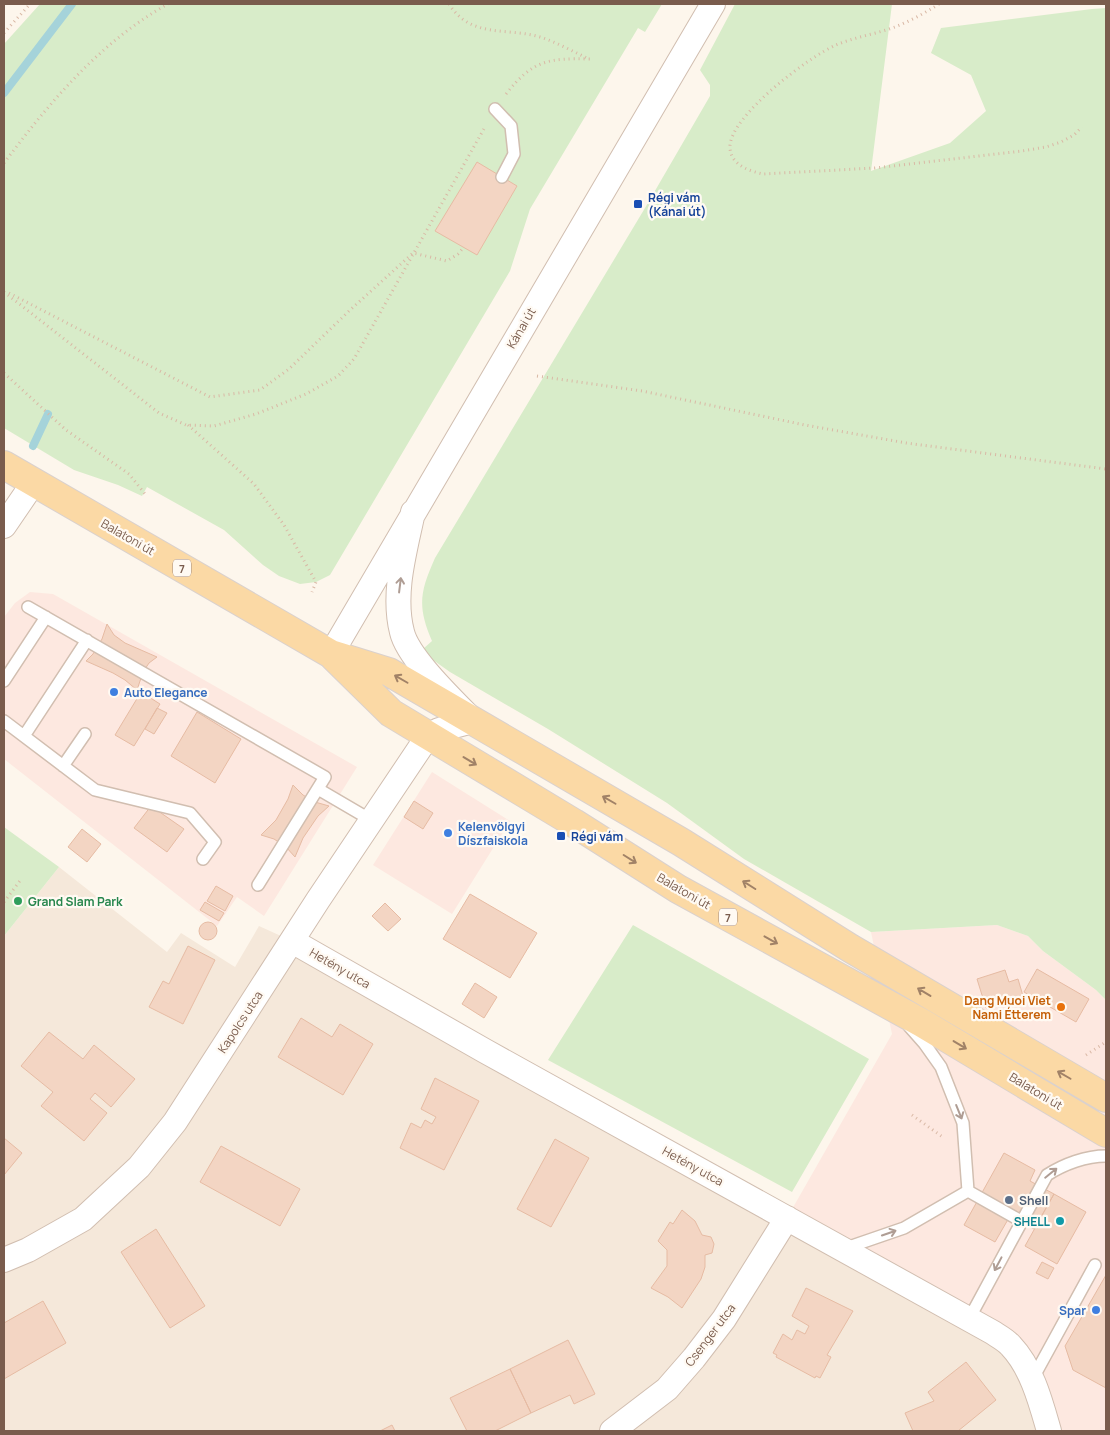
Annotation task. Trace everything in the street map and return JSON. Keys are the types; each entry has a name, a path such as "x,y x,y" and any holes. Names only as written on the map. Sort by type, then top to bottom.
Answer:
{"main road":[{"name":"Balatoni út","path":"4,465 331,654 389,672 681,842 850,948 1106,1098"},
{"name":"Balatoni út","path":"331,654 391,713 428,736 678,889 887,1004 1106,1133"}],"street":[{"name":"Kánai út","path":"331,654 713,4"},
{"path":"4,526 34,482"},
{"path":"413,512 403,560 398,598 402,633 424,668 473,721 439,730 428,736"},
{"name":"Kapolcs utca","path":"4,1260 28,1250 83,1219 139,1167 175,1122 371,820 428,736"},
{"name":"Hetény utca","path":"292,941 485,1051 969,1318 1010,1345 1022,1360 1032,1380 1049,1431"},
{"name":"Csenger utca","path":"612,1431 666,1389 694,1358 724,1319 787,1218"}],"lane":[{"path":"495,109 510,126 514,154 502,177"},
{"path":"28,607 325,777 258,885"},
{"path":"4,681 46,617"},
{"path":"24,736 87,640"},
{"path":"4,721 95,790 190,813 215,842 203,858"},
{"path":"63,766 85,734"},
{"path":"318,789 371,820"},
{"path":"887,1004 924,1043 941,1066 964,1123 968,1191"},
{"path":"969,1318 1047,1175 1058,1168 1070,1164 1096,1156 1106,1156"},
{"path":"968,1191 1021,1221"},
{"path":"843,1249 904,1228 968,1191"},
{"path":"1032,1380 1095,1265"}],"path":[{"path":"4,33 30,4"},
{"path":"4,163 32,125 91,61 140,22 168,4"},
{"path":"188,425 214,426 256,414 306,394 338,376 354,359 495,109 519,77 540,64 558,58 590,59 540,37 483,29 467,23 455,14 449,4"},
{"path":"939,4 896,26 835,45 822,52 778,85 754,105 736,126 730,144 730,152 734,159 747,170 763,174 874,168 1046,147 1074,136 1082,127"},
{"path":"413,254 447,261 458,254 464,247"},
{"path":"4,291 210,397 260,390 289,369 349,311 413,254"},
{"path":"4,291 159,413 188,425 254,484 284,525 316,582 312,592"},
{"path":"4,373 66,430 129,474 145,494"},
{"path":"537,376 659,394 805,425 906,443 1106,469"},
{"path":"4,902 22,878"},
{"path":"1086,1055 1106,1042"},
{"path":"912,1115 952,1144 965,1145"}],"shaded area":[{"name":"Auto Elegance","path":"30,592 53,594 357,767 264,916 237,897 217,926 4,759 4,617 15,603"},
{"name":"Kelenvölgyi Díszfaiskola","path":"432,772 510,821 452,914 373,865"},
{"path":"59,867 167,952 181,933 235,967 259,926 292,941 1010,1345 1049,1431 4,1431 4,936"},
{"path":"997,925 1028,936 1043,951 1096,990 1106,1000 1106,1431 1049,1431 1022,1360 787,1218 892,1034 871,932"}],"green space":[{"path":"40,4 662,4 645,32 638,28 530,209 510,271 330,575 316,582 300,584 279,576 263,565 224,530 147,487 142,496 118,485 74,470 4,428 4,44"},
{"path":"735,4 892,4 871,171 950,143 986,111 971,75 931,53 941,28 1106,8 1106,1000 1096,990 1043,951 1028,936 997,925 871,932 744,859 667,803 548,729 450,672 433,660 423,649 432,641 424,618 422,599 426,580 435,558 710,96 710,85 700,70"},
{"name":"Grand Slam Park","path":"4,827 59,867 4,936"},
{"path":"633,925 869,1059 792,1192 548,1060"}],"building":[{"path":"477,162 517,186 477,255 435,231"},
{"path":"107,624 114,635 125,643 157,657 149,663 143,672 137,690 113,673 86,661 93,654 102,639"},
{"path":"141,692 160,704 134,746 115,735"},
{"path":"157,708 167,713 154,734 145,729"},
{"path":"197,712 241,739 215,783 171,756"},
{"path":"293,785 303,795 315,802 329,806 318,816 303,838 295,857 286,847 274,839 261,835 276,820 288,799"},
{"path":"414,801 433,813 423,829 404,817"},
{"path":"151,806 184,829 167,852 134,828"},
{"path":"82,829 101,844 87,862 68,847"},
{"path":"216,886 233,896 225,911 207,901"},
{"path":"470,894 537,933 510,978 443,939"},
{"path":"205,902 224,913 219,921 200,910"},
{"path":"385,903 401,919 388,931 372,916"},
{"path":"208,922 214,925 217,931 214,937 208,940 202,937 199,931 202,925"},
{"path":"188,946 215,960 183,1024 149,1007 163,981 169,984"},
{"path":"1037,969 1089,999 1076,1022 1024,992"},
{"path":"1005,970 1009,982 1018,979 1023,996 986,1008 977,979"},
{"path":"475,983 497,997 484,1018 462,1004"},
{"path":"301,1018 332,1037 340,1024 373,1044 343,1095 278,1057"},
{"path":"49,1032 83,1059 94,1045 135,1079 111,1107 95,1093 90,1099 107,1113 84,1141 41,1106 53,1092 21,1066"},
{"path":"435,1078 479,1101 444,1170 400,1148 411,1123 421,1128 425,1120 432,1124 436,1117 421,1109"},
{"path":"4,1138 22,1153 4,1175"},
{"path":"555,1139 589,1158 551,1227 517,1209"},
{"path":"221,1146 300,1189 280,1226 200,1182"},
{"path":"1004,1153 1035,1170 1030,1181 1054,1194 1034,1229 1010,1216 995,1242 964,1225"},
{"name":"SHELL","path":"1054,1194 1086,1212 1057,1264 1025,1246"},
{"path":"682,1210 695,1221 702,1235 711,1237 714,1244 712,1253 705,1255 705,1267 701,1279 682,1308 668,1297 651,1288 667,1266 667,1250 658,1241 670,1222 673,1224"},
{"path":"156,1229 205,1306 170,1328 121,1252"},
{"path":"1042,1262 1054,1268 1048,1279 1036,1273"},
{"name":"Spar","path":"1106,1275 1106,1388 1073,1370 1065,1346"},
{"path":"806,1288 853,1311 827,1355 831,1357 820,1378 816,1376 815,1378 776,1357 777,1355 773,1353 783,1334 792,1340 797,1330 805,1334 809,1326 792,1316"},
{"path":"43,1301 66,1343 4,1379 4,1323"},
{"path":"568,1340 595,1394 574,1404 570,1395 531,1413 510,1369"},
{"path":"966,1362 996,1400 958,1431 913,1431 905,1413 934,1401 928,1392"},
{"path":"510,1369 531,1413 495,1431 467,1431 450,1398"},
{"path":"392,1425 395,1431 380,1431"}],"waterway":[{"path":"4,93 72,4"},
{"path":"33,446 48,414"}],"place":[{"name":"Régi vám (Kánai út)","path":"638,204"},
{"name":"Auto Elegance","path":"114,692"},
{"name":"Kelenvölgyi Díszfaiskola","path":"448,833"},
{"name":"Régi vám","path":"561,836"},
{"name":"Grand Slam Park","path":"18,901"},
{"name":"Dang Muoi Viet Nami Étterem","path":"1061,1007"},
{"name":"Shell","path":"1009,1200"},
{"name":"SHELL","path":"1060,1221"},
{"name":"Spar","path":"1096,1310"}]}
